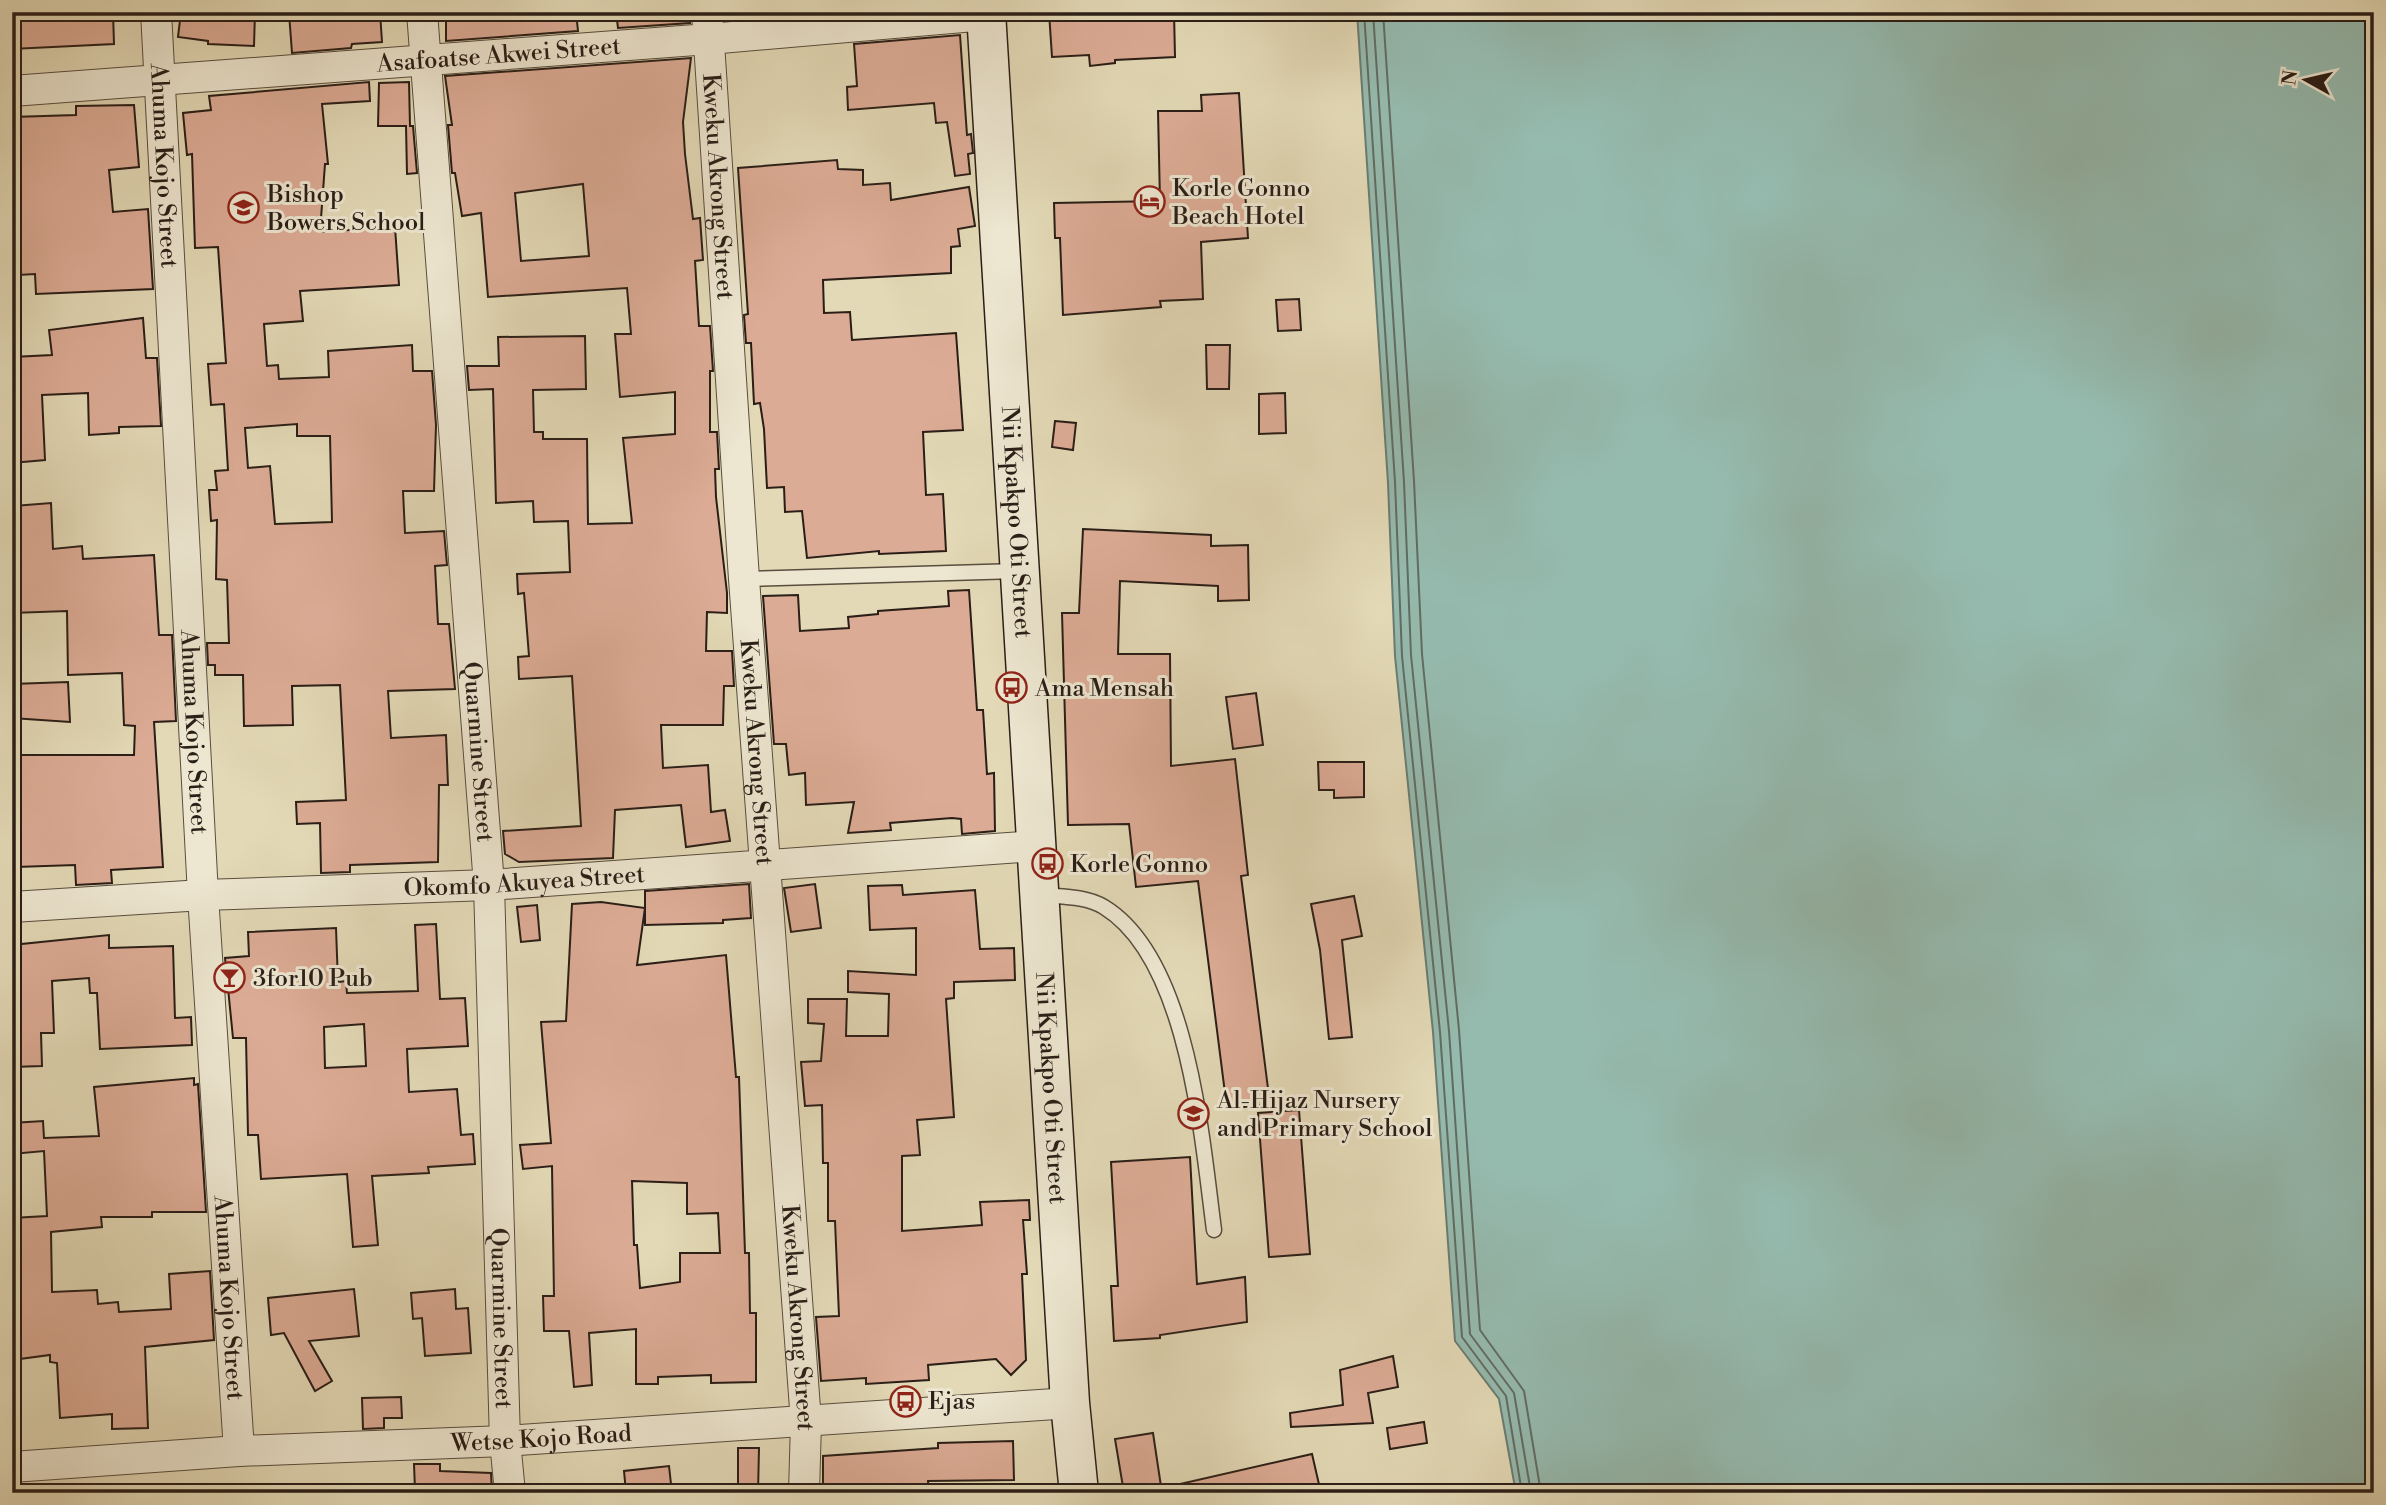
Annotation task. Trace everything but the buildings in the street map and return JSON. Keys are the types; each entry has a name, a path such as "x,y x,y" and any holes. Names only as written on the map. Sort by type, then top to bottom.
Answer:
{"main road":[{"name":"Nii Kpakpo Oti Street","path":"986,13 1070,1403 1079,1493"}],"street":[{"name":"Ahuma Kojo Street","path":"156,12 203,895 239,1451"},
{"name":"Quarmine Street","path":"422,12 489,885 505,1441 510,1493"},
{"name":"Asafoatse Akwei Street","path":"12,91 426,61 708,26 986,13"},
{"name":"Kweku Akrong Street","path":"708,26 744,579 806,1422 804,1493"},
{"name":"Okomfo Akuyea Street","path":"12,907 203,895 489,885 1036,846"},
{"name":"Wetse Kojo Road","path":"12,1467 239,1451 505,1441 1070,1403"}],"lane":[{"path":"744,579 1020,571"},
{"path":"1040,895 1077,898 1103,906 1133,933 1168,993 1195,1082 1214,1230"}],"water":[{"path":"1357,12 2374,12 2374,1493 1516,1493 1499,1399 1455,1341 1433,1032 1395,656 1388,483"}],"place":[{"name":"Korle Gonno Beach Hotel","path":"1149,202"},
{"name":"Bishop Bowers School","path":"244,208"},
{"name":"Ama Mensah","path":"1012,688"},
{"name":"Korle Gonno","path":"1047,864"},
{"name":"3for10 Pub","path":"230,978"},
{"name":"Al-Hijaz Nursery and Primary School","path":"1194,1114"},
{"name":"Ejas","path":"905,1401"}]}
